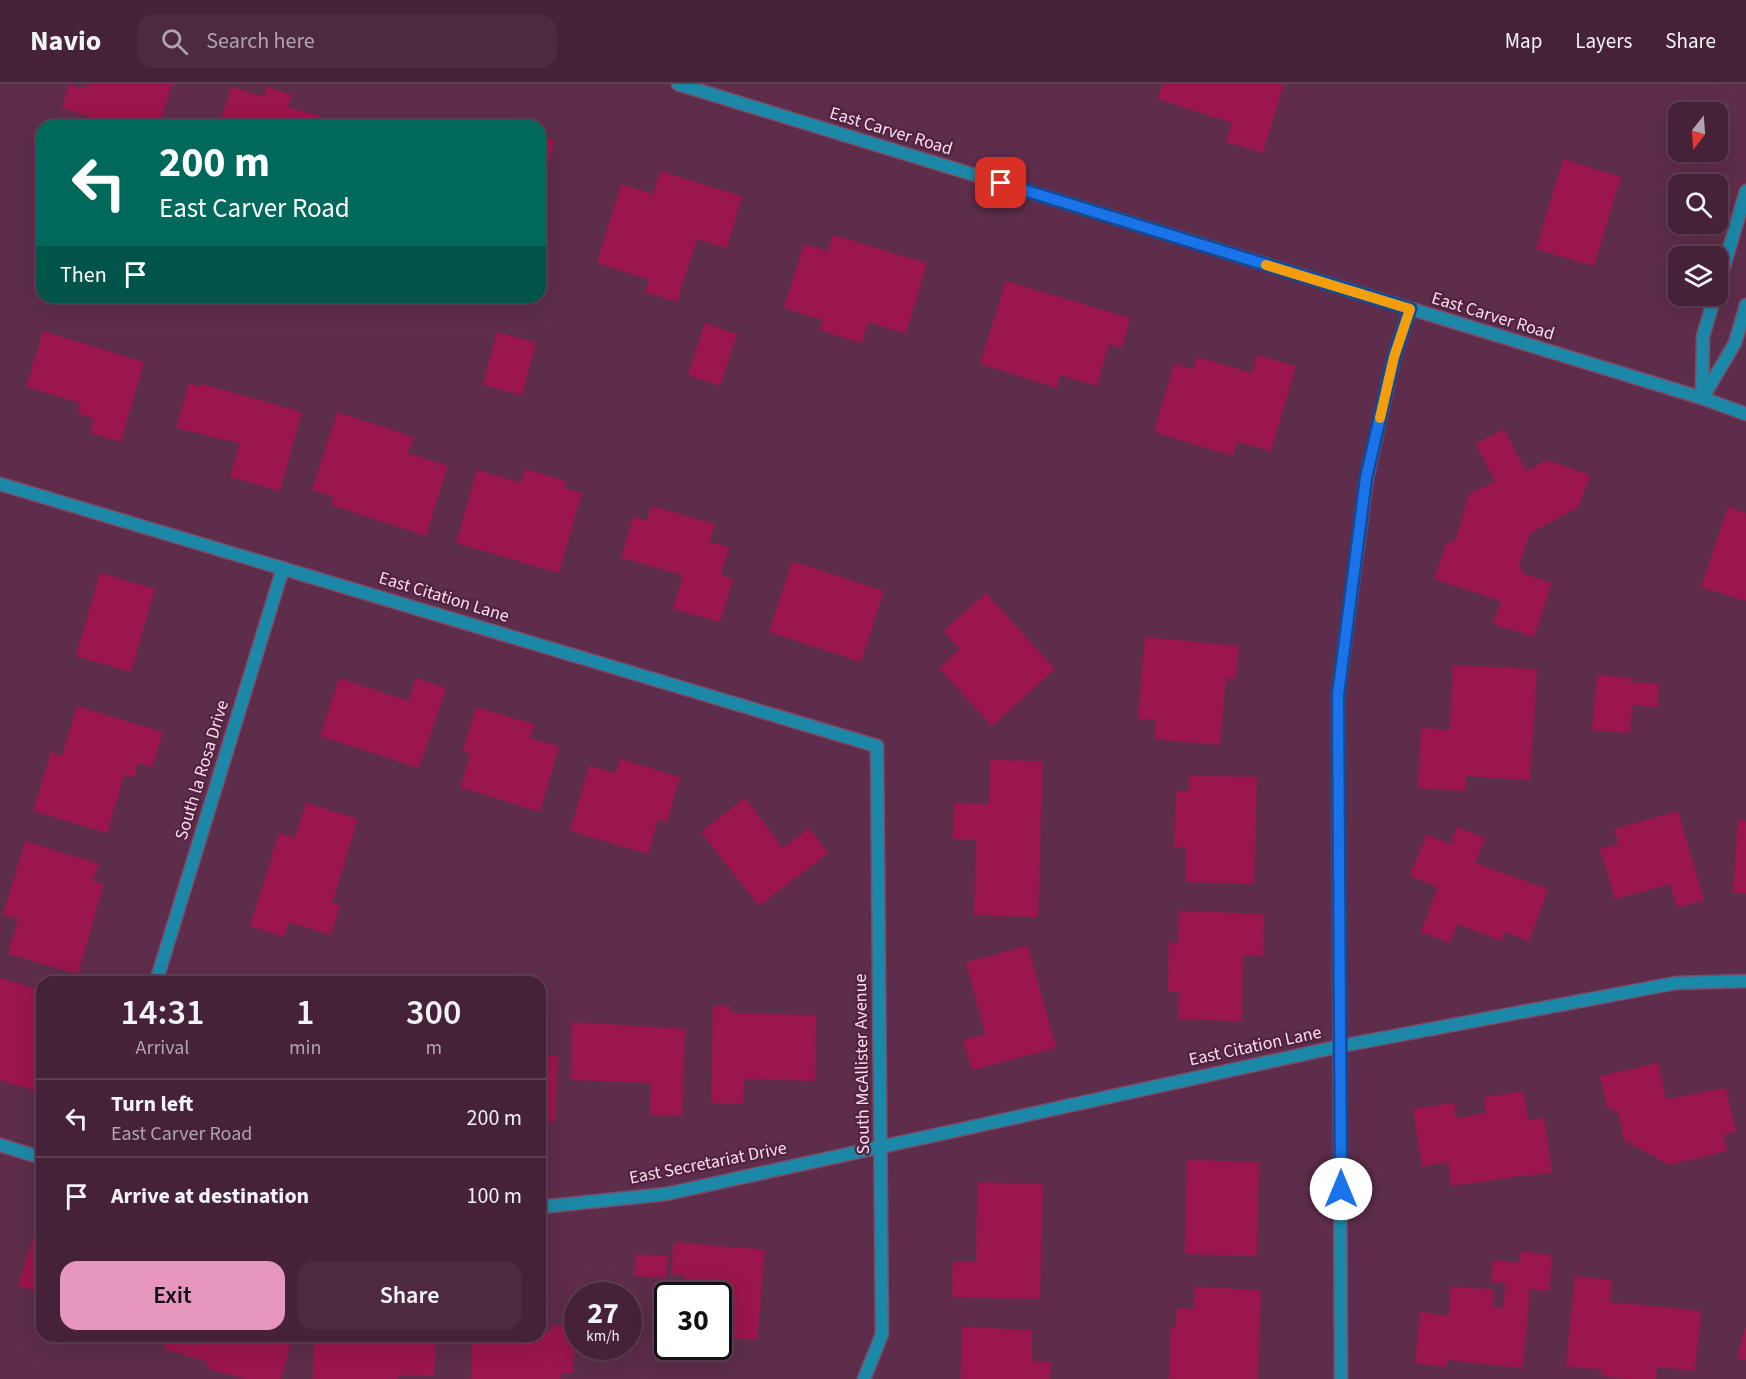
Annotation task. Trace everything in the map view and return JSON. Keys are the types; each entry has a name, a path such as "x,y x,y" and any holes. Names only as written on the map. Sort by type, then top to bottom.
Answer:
{"street":[{"name":"East Carver Road","path":"678,84 1702,398 1746,414"},
{"path":"1728,253 1746,191"},
{"path":"1702,398 1735,343 1746,305"},
{"path":"1702,398 1703,336 1712,306"},
{"path":"1341,1379 1338,695 1366,478 1394,357 1410,309"},
{"name":"East Citation Lane","path":"0,484 877,746"},
{"name":"South la Rosa Drive","path":"158,976 283,568"},
{"name":"South McAllister Avenue","path":"864,1379 882,1334 877,746"},
{"name":"East Citation Lane","path":"881,1145 1341,1046 1676,983 1746,981"},
{"path":"0,1145 36,1156"},
{"name":"East Secretariat Drive","path":"546,1206 666,1194 881,1145"}],"building":[{"path":"69,84 85,89 86,84 172,84 161,120 99,120 62,108"},
{"path":"1163,84 1284,84 1263,153 1226,142 1232,123 1158,99"},
{"path":"231,87 264,97 267,87 292,95 288,107 319,116 318,120 221,120"},
{"path":"546,137 555,140 546,173"},
{"path":"1563,159 1621,177 1594,266 1536,249"},
{"path":"660,171 742,196 727,248 697,239 677,302 645,292 649,280 597,263 621,184 653,194"},
{"path":"833,235 927,263 906,334 868,322 862,343 819,330 823,320 784,308 804,244 828,251"},
{"path":"1006,281 1130,318 1122,348 1109,344 1097,386 1060,375 1057,388 980,364"},
{"path":"705,323 737,334 720,386 688,375"},
{"path":"43,331 144,362 121,442 90,433 94,419 77,413 80,403 26,387"},
{"path":"497,332 536,343 522,395 483,385"},
{"path":"1257,355 1296,366 1271,451 1237,442 1233,456 1154,432 1174,364 1193,369 1197,357 1252,373"},
{"path":"189,383 201,387 202,384 302,412 280,491 230,477 240,443 176,428"},
{"path":"337,412 414,437 408,453 448,466 426,536 331,505 334,497 312,490"},
{"path":"1504,429 1526,471 1547,460 1590,475 1579,507 1530,533 1519,565 1524,574 1552,583 1534,637 1493,624 1501,601 1434,579 1446,544 1456,539 1469,494 1495,481 1476,444"},
{"path":"525,469 566,481 564,488 582,493 559,573 456,543 477,470 521,483"},
{"path":"651,506 715,524 709,542 729,547 721,575 733,579 720,622 673,609 683,575 621,558 633,517 647,521"},
{"path":"1728,507 1746,513 1746,601 1701,587"},
{"path":"792,561 884,591 861,662 769,632"},
{"path":"100,573 155,589 131,672 76,656"},
{"path":"986,593 1055,669 992,726 939,668 960,649 943,631"},
{"path":"1145,637 1239,646 1236,679 1226,678 1220,745 1155,739 1156,720 1138,719"},
{"path":"1453,665 1537,669 1530,780 1466,776 1465,791 1418,788 1421,728 1450,730"},
{"path":"1597,675 1632,678 1631,682 1659,684 1658,707 1632,705 1630,733 1592,730"},
{"path":"339,678 409,701 416,678 446,688 419,768 320,736"},
{"path":"77,706 163,732 152,767 138,763 134,778 124,775 107,833 33,811 51,752 62,756"},
{"path":"476,707 534,724 530,738 559,747 540,812 460,787 471,754 463,751"},
{"path":"620,759 680,777 667,822 658,819 648,854 570,831 589,766 616,773"},
{"path":"990,760 1043,761 1038,917 974,915 976,840 953,839 954,803 989,804"},
{"path":"1189,776 1257,777 1254,884 1186,882 1186,847 1174,847 1176,791 1189,791"},
{"path":"745,798 783,848 809,828 828,853 759,906 701,832"},
{"path":"306,803 358,819 332,903 340,905 331,935 289,922 284,937 250,926 279,833 295,838"},
{"path":"1678,811 1704,900 1677,908 1670,884 1615,899 1600,849 1619,844 1614,829"},
{"path":"1738,820 1746,821 1746,893 1733,893"},
{"path":"1457,827 1485,838 1475,863 1548,889 1529,941 1505,932 1502,941 1457,924 1450,943 1421,932 1438,887 1410,876 1426,835 1451,844"},
{"path":"25,841 99,864 93,881 104,884 78,974 8,954 18,919 3,915"},
{"path":"1179,911 1264,914 1263,956 1243,955 1242,1021 1178,1019 1179,992 1168,992 1169,942 1178,943"},
{"path":"1028,946 1056,1048 972,1070 963,1040 985,1034 966,962"},
{"path":"0,978 36,988 36,1091 0,1080"},
{"path":"713,1006 730,1006 730,1013 816,1015 815,1081 744,1079 743,1104 711,1103"},
{"path":"572,1022 685,1029 682,1116 650,1115 651,1083 571,1080"},
{"path":"546,1056 558,1056 555,1122 546,1121"},
{"path":"1658,1063 1666,1099 1726,1088 1736,1132 1723,1135 1727,1151 1669,1165 1624,1140 1618,1113 1607,1107 1600,1076"},
{"path":"1523,1091 1528,1120 1544,1118 1552,1172 1451,1186 1448,1162 1422,1166 1413,1109 1454,1103 1456,1118 1486,1113 1484,1097"},
{"path":"1187,1160 1259,1162 1257,1256 1185,1254"},
{"path":"978,1182 1043,1184 1040,1299 952,1297 953,1262 976,1262"},
{"path":"35,1232 36,1232 36,1291 18,1286"},
{"path":"674,1242 765,1250 757,1340 732,1337 732,1282 684,1282 685,1275 671,1274"},
{"path":"1521,1251 1552,1255 1549,1291 1530,1289 1523,1368 1447,1360 1446,1367 1415,1363 1420,1312 1449,1316 1451,1286 1494,1290 1493,1308 1503,1308 1506,1283 1491,1282 1493,1260 1519,1263"},
{"path":"636,1254 668,1256 666,1278 634,1276"},
{"path":"1575,1276 1612,1280 1610,1302 1701,1311 1695,1371 1657,1367 1656,1379 1631,1379 1601,1376 1602,1370 1566,1366"},
{"path":"1195,1287 1261,1290 1258,1379 1169,1379 1171,1327 1176,1327 1177,1308 1194,1309"},
{"path":"551,1325 564,1325 564,1360 573,1360 573,1373 561,1373 561,1379 471,1379 472,1343 457,1342 546,1342 546,1331 551,1331"},
{"path":"962,1327 1032,1330 1032,1361 1051,1362 1050,1379 961,1379"},
{"path":"1746,1328 1746,1360 1737,1358"},
{"path":"166,1342 291,1342 281,1379 245,1379 206,1368 208,1362 164,1349"},
{"path":"314,1342 436,1342 434,1376 398,1375 398,1379 313,1379"}],"slow traffic":[{"path":"1266,265 1410,309 1394,357 1380,418"}],"route":[{"path":"1001,183 1410,309 1394,357 1366,478 1338,695 1341,1189"}]}
